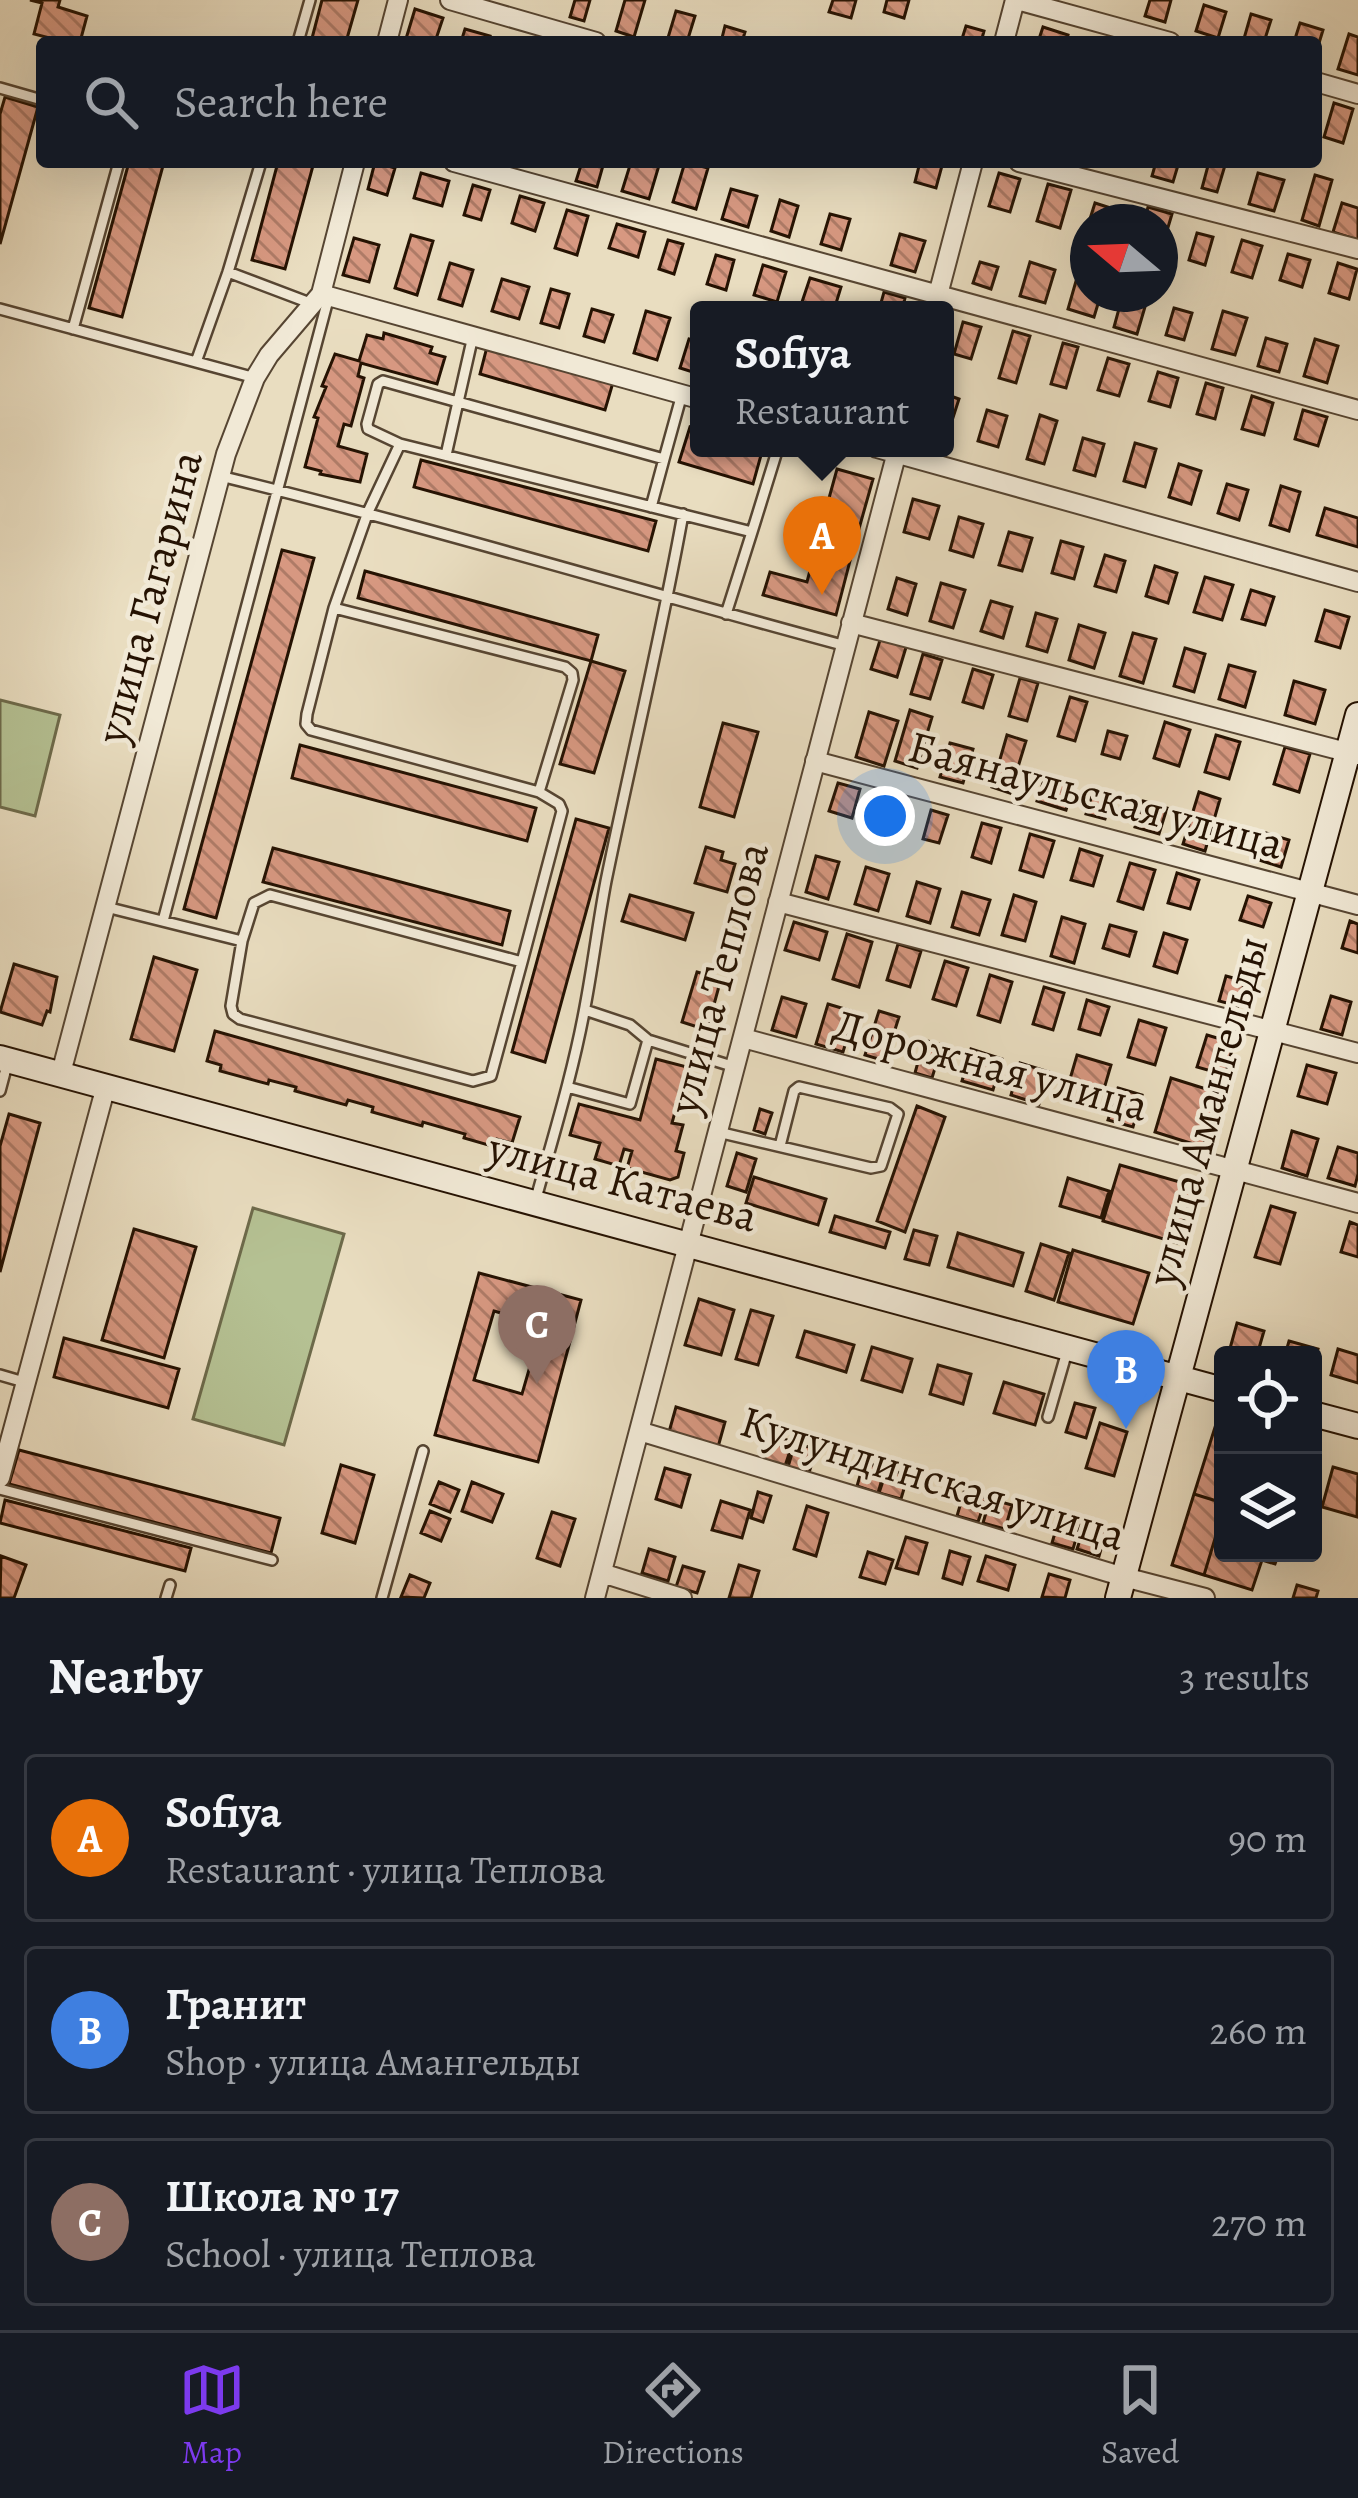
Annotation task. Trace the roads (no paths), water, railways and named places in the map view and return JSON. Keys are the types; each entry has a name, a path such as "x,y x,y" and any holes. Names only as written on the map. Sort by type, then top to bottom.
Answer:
{"street":[{"path":"389,36 398,0"},
{"path":"450,0 575,36"},
{"path":"1006,36 1016,0 1148,36"},
{"path":"1322,84 1358,94"},
{"name":"улица Гагарина","path":"61,1073 226,454 255,378 269,355 320,298 353,168"},
{"path":"475,168 933,301"},
{"path":"936,301 971,168"},
{"path":"1042,168 1358,249"},
{"path":"320,298 690,396"},
{"path":"954,307 1358,410"},
{"name":"улица Теплова","path":"595,1598 846,646 888,457"},
{"path":"915,457 1358,581"},
{"path":"851,623 1353,754"},
{"name":"улица Амангельды","path":"1121,1587 1310,891 1353,754 1358,715"},
{"name":"Баянаульская улица","path":"815,761 1358,904"},
{"path":"778,902 1358,1053"},
{"name":"Дорожная улица","path":"742,1038 1358,1203"},
{"name":"улица Катаева","path":"4,1060 1214,1388"},
{"path":"0,1478 106,1086"},
{"path":"1322,1416 1358,1426"},
{"name":"Кулундинская улица","path":"639,1431 1121,1587 1205,1598"},
{"path":"602,1573 682,1598"}],"lane":[{"path":"300,36 310,0"},
{"path":"0,88 36,98"},
{"path":"74,328 117,168"},
{"path":"196,362 259,168"},
{"path":"163,921 278,490 320,298 228,272"},
{"path":"0,309 255,378"},
{"path":"446,455 473,336"},
{"path":"664,459 380,382 367,424 368,430 400,444 752,532"},
{"path":"651,507 664,459 690,396"},
{"path":"400,444 368,512 334,608 306,724 311,730 538,792 560,803 562,811 522,962 490,1076 473,1081 233,1015 242,941 254,903 270,895 522,962"},
{"path":"726,614 775,457"},
{"path":"220,476 368,512 846,646"},
{"path":"536,1202 585,1010 606,884 683,514"},
{"path":"334,608 565,667 572,673 538,792"},
{"path":"106,907 242,941"},
{"path":"585,1010 630,1024 648,1040 735,1067"},
{"path":"567,1087 631,1104 648,1040"},
{"path":"0,1091 4,1060"},
{"path":"718,1132 876,1168 881,1166 898,1114 890,1108 799,1087 780,1146"},
{"path":"1048,1417 1068,1348"},
{"path":"0,1375 25,1383"},
{"path":"382,1598 423,1451"},
{"path":"0,1489 272,1560"},
{"path":"166,1598 170,1585"}],"place":[{"name":"Sofiya","path":"822,595"},
{"name":"Школа № 17","path":"537,1384"},
{"name":"Гранит","path":"1126,1429"}]}
